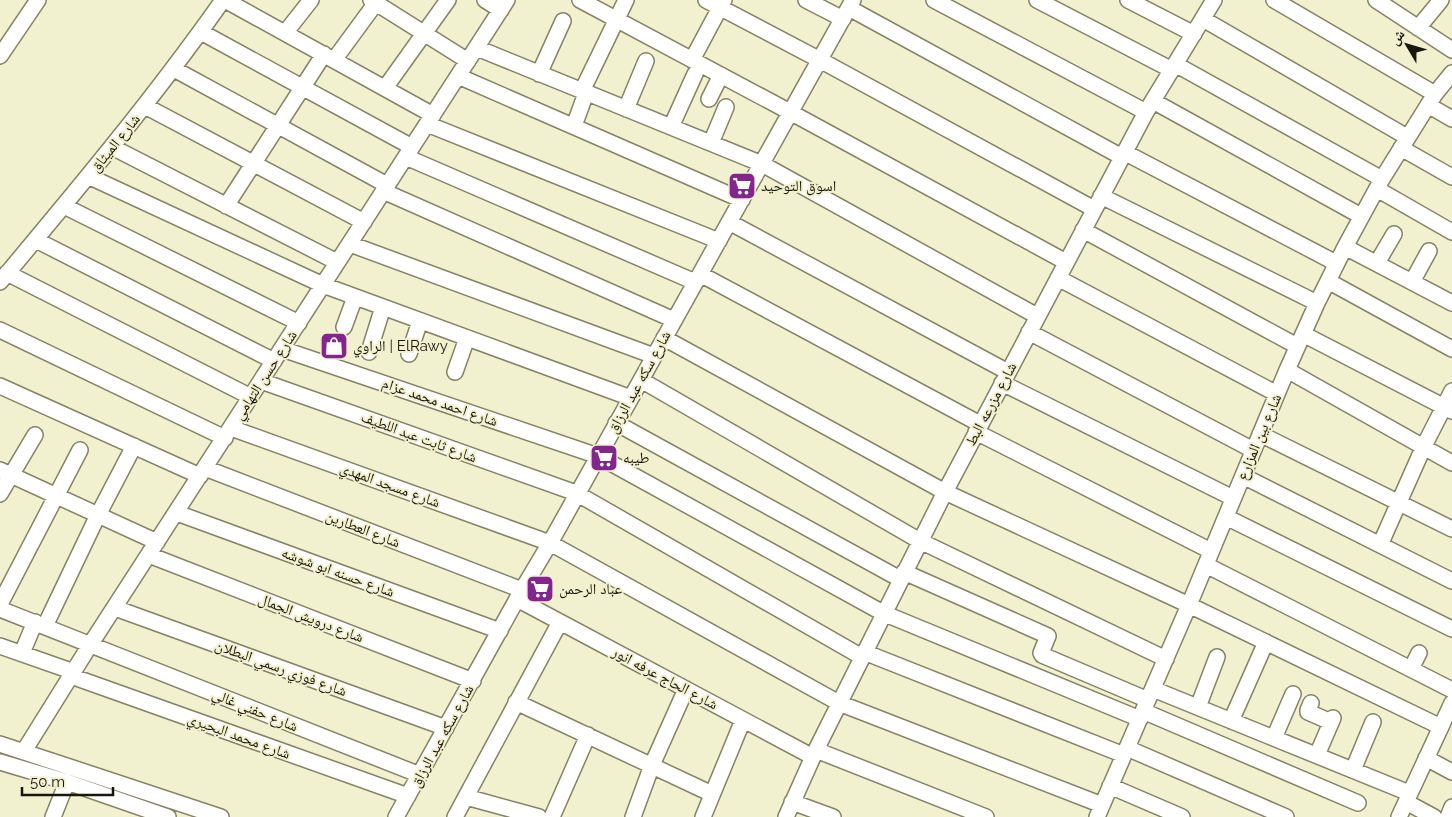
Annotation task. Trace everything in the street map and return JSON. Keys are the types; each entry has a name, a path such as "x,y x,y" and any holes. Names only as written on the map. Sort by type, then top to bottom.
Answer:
{"street":[{"path":"0,56 38,0"},
{"path":"224,0 385,88 430,120 719,241"},
{"name":"شارع الميثاق","path":"4,278 145,106 224,0"},
{"path":"285,33 311,0"},
{"path":"385,88 448,0"},
{"path":"485,0 504,5"},
{"path":"580,0 616,19 694,67 721,75 1066,262"},
{"path":"574,126 584,92 626,0"},
{"path":"706,0 722,4 820,60 1098,202 1317,303"},
{"path":"806,0 848,9 1123,155 1336,263"},
{"path":"934,0 1150,107 1362,216"},
{"path":"1037,0 1173,67 1380,184 1452,232"},
{"path":"1128,0 1194,34"},
{"name":"شارع مزرعه البط","path":"786,817 814,754 883,613 978,428 1123,155 1214,0"},
{"path":"1274,0 1432,99 1452,119"},
{"path":"1376,0 1452,50"},
{"path":"1418,28 1442,0"},
{"path":"226,206 302,88 375,1 468,61"},
{"path":"671,127 694,67 722,4"},
{"name":"شارع حسن التهامي","path":"24,751 90,645 504,5"},
{"name":"شارع سكه عبد الرزاق","path":"396,817 848,9"},
{"path":"1203,19 1404,142 1452,177"},
{"path":"539,74 563,21"},
{"path":"200,32 302,88 409,152 698,278 978,428 1208,558 1452,690"},
{"path":"477,48 762,164 1037,316"},
{"path":"626,109 646,61"},
{"path":"174,69 277,125 385,188 674,320"},
{"name":"شارع بين المزارع","path":"1100,811 1189,605 1287,370 1336,263 1404,142 1432,99 1452,73"},
{"path":"709,98 721,75"},
{"path":"458,76 742,200"},
{"path":"145,106 364,222"},
{"path":"711,143 726,108"},
{"path":"112,147 337,262"},
{"path":"88,176 323,285 631,398"},
{"path":"64,206 299,323"},
{"path":"729,222 1005,377 1233,498"},
{"path":"1082,230 1300,340 1448,409"},
{"path":"1377,263 1394,234"},
{"name":"شارع احمد محمد عزام","path":"36,240 278,355 598,456 883,613 1146,705"},
{"path":"350,244 654,356"},
{"path":"1345,246 1452,303"},
{"path":"1412,282 1429,252"},
{"path":"4,278 251,397"},
{"path":"1058,278 1277,394"},
{"path":"1328,281 1452,349"},
{"path":"344,327 355,297"},
{"path":"369,352 383,307"},
{"path":"409,354 420,320"},
{"name":"شارع مسجد المهدي","path":"0,330 228,433 550,543 839,704 1100,811"},
{"path":"1029,332 1254,450"},
{"path":"455,372 466,338"},
{"path":"664,338 945,492 1266,642 1448,715 1399,817"},
{"path":"1287,370 1452,463"},
{"path":"641,380 920,541 1166,659"},
{"name":"شارع ثابت عبد اللطيف","path":"261,381 576,494 863,654 1126,751 1286,817"},
{"name":"شارع العطارين","path":"1,389 134,446 520,595"},
{"path":"1380,545 1424,446 1448,409 1452,391"},
{"path":"616,423 902,575 1048,636 1041,653 1042,655 1358,803"},
{"path":"0,494 6,472 35,434"},
{"path":"1260,434 1452,529"},
{"path":"22,653 40,624 134,446"},
{"path":"0,604 80,450"},
{"name":"شارع درويش الجمال","path":"6,472 98,515 153,549 473,680"},
{"path":"1243,476 1452,581"},
{"name":"شارع حسنه ابو شوشه","path":"177,513 500,631"},
{"path":"1226,517 1452,629"},
{"name":"شارع الحاج عرفه انور","path":"520,595 560,622 743,720 814,754 986,817"},
{"name":"شارع فوزي رسمي البطلان","path":"115,608 446,728"},
{"name":"شارع حفني غالي","path":"0,609 420,775"},
{"path":"455,817 560,622"},
{"path":"1231,721 1266,642"},
{"name":"شارع محمد البحيري","path":"0,646 408,796"},
{"path":"1411,669 1419,653"},
{"path":"1198,707 1217,657"},
{"path":"633,817 652,765 686,689"},
{"path":"1274,738 1293,694"},
{"path":"516,702 712,794"},
{"path":"1311,703 1308,712 1332,720 1316,755"},
{"path":"1146,705 1198,707 1353,770 1408,798 1434,817"},
{"path":"703,817 743,720"},
{"path":"1353,770 1373,722"},
{"path":"552,817 588,735"},
{"path":"0,744 221,817"},
{"path":"1426,758 1452,772"},
{"path":"0,762 67,782 148,814 168,817"},
{"path":"54,817 67,782"},
{"path":"1110,786 1182,817"},
{"path":"148,814 156,795"},
{"path":"466,796 539,817"},
{"path":"792,802 833,817"},
{"path":"1448,817 1452,807"}],"place":[{"name":"اسوق التوحيد","path":"742,186"},
{"name":"الراوي | ElRawy","path":"334,346"},
{"name":"طيبه","path":"604,458"},
{"name":"عباد الرحمن","path":"540,589"}]}
